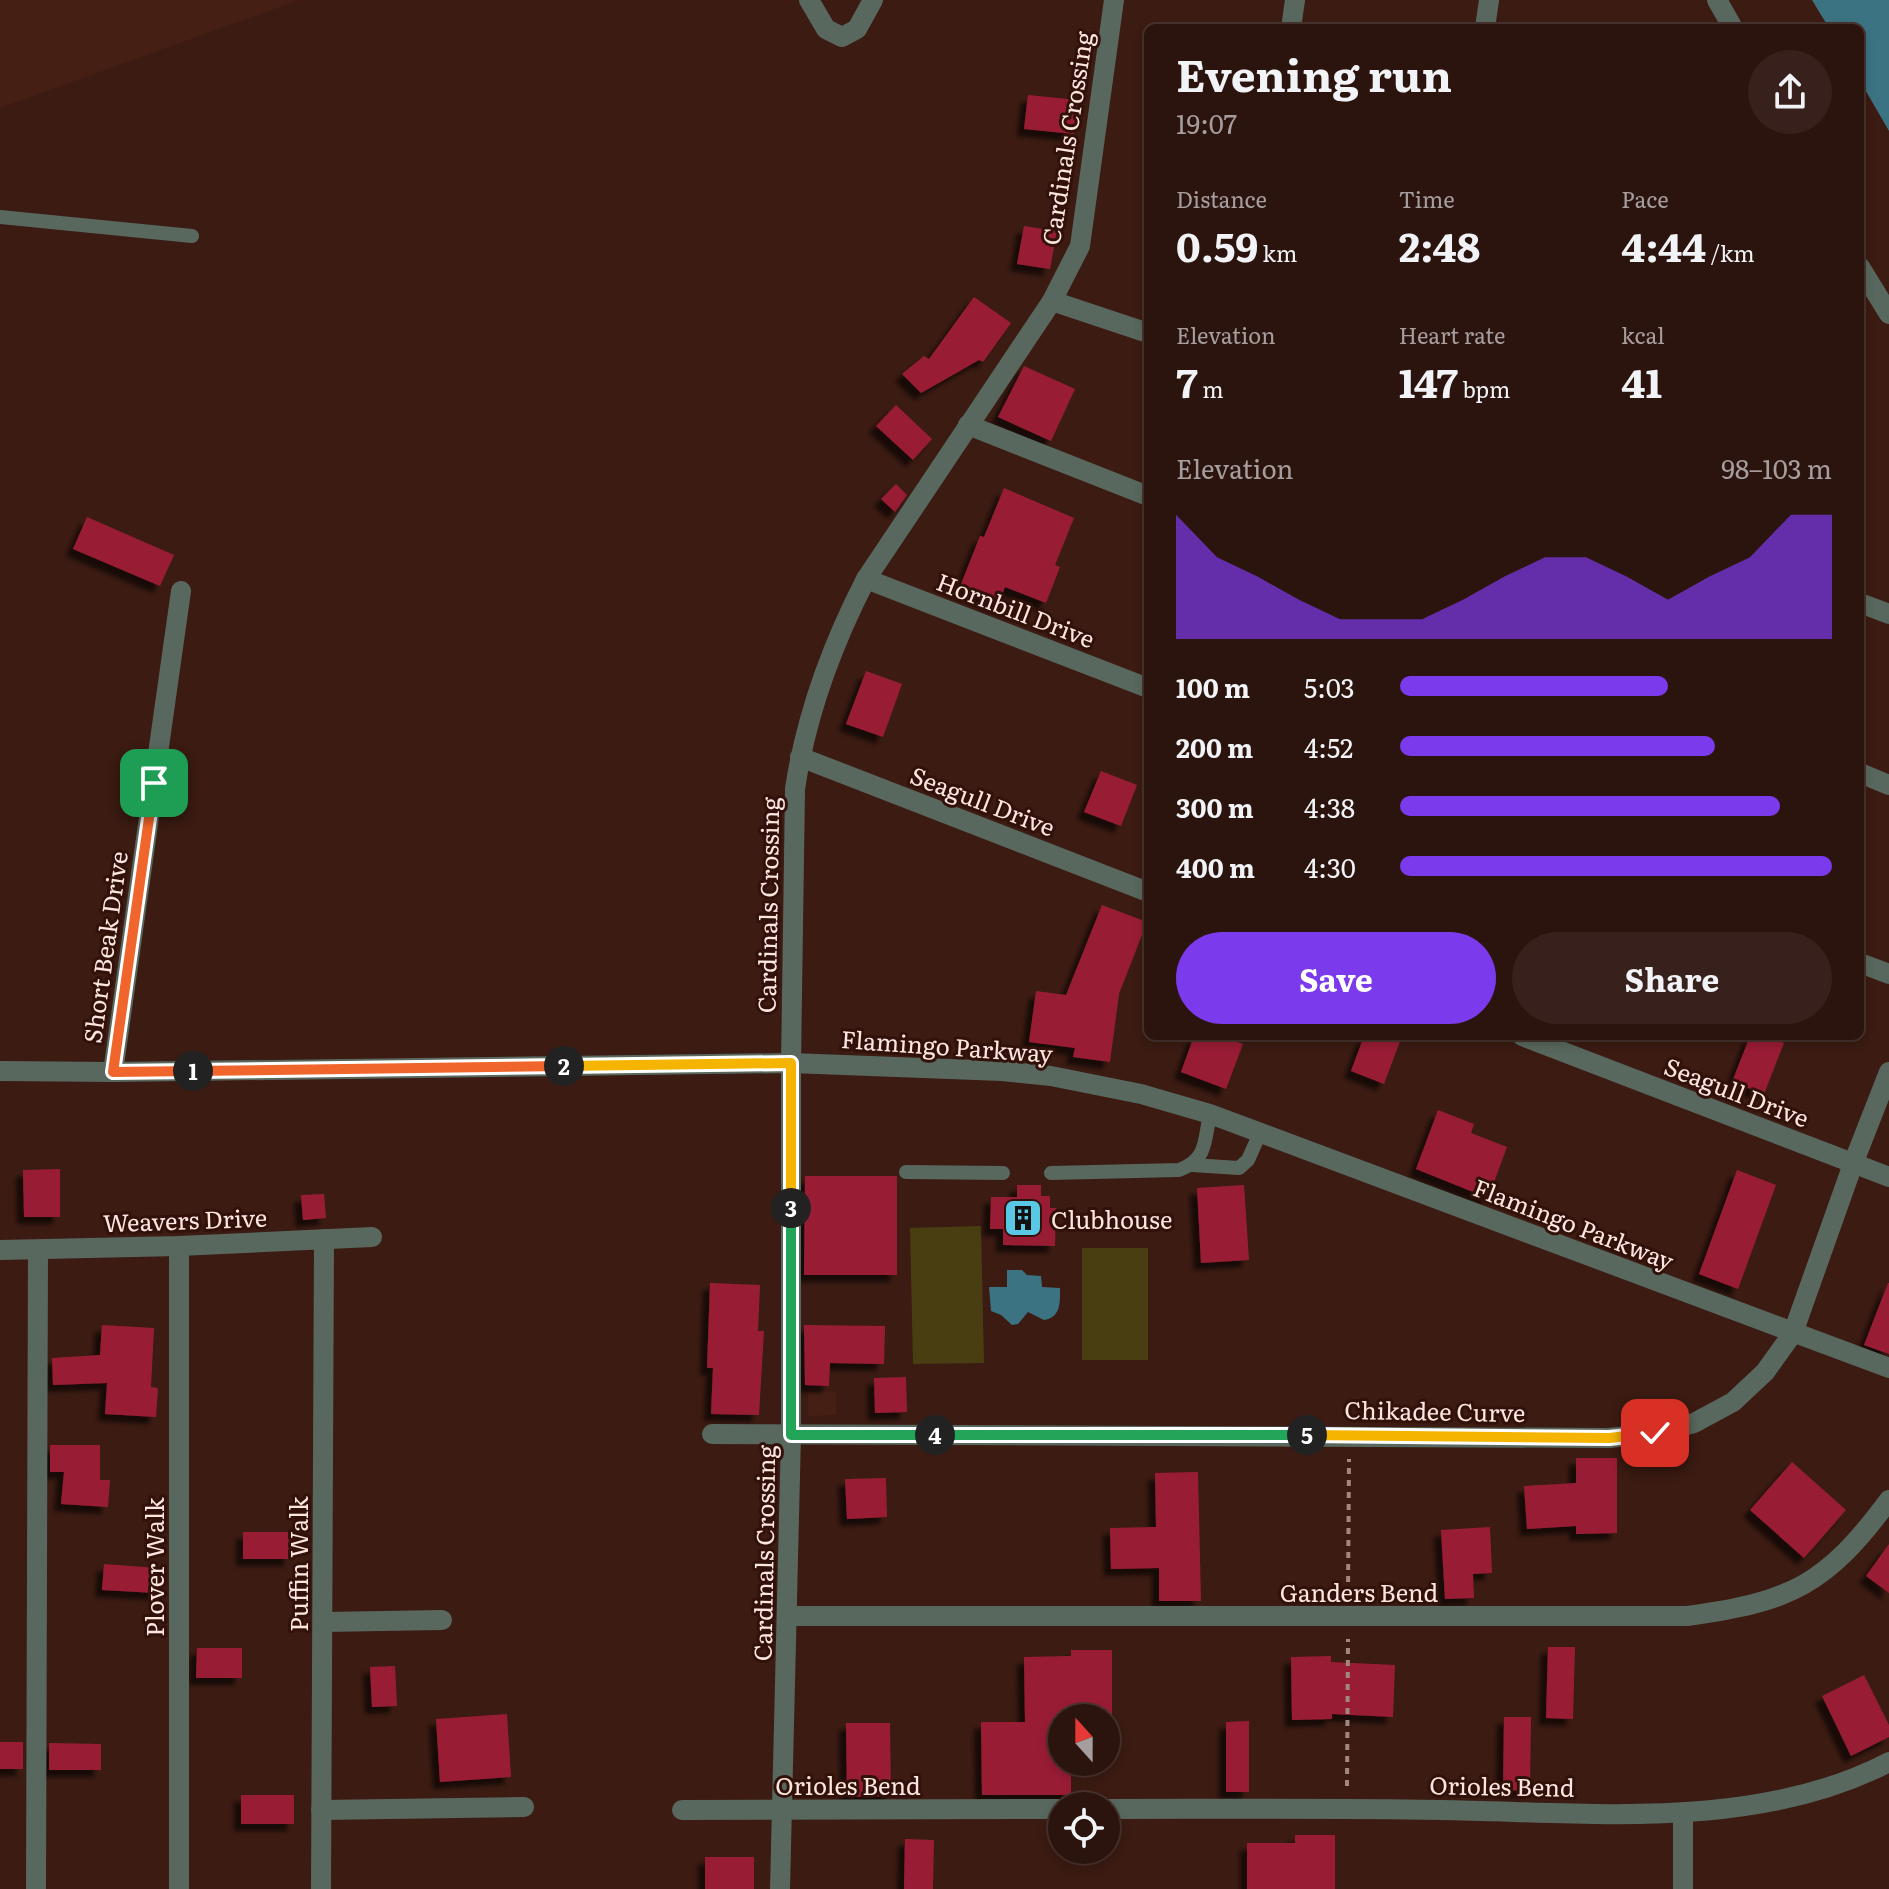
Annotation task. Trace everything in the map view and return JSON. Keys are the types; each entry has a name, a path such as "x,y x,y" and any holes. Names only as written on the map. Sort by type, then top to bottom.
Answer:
{"street":[{"path":"809,0 826,29 842,37 857,29 873,0"},
{"name":"Cardinals Crossing","path":"780,1889 791,1435 795,789 800,757 827,664 866,579 1052,301 1080,246 1114,0"},
{"path":"1292,24 1295,0"},
{"path":"1486,24 1489,0"},
{"path":"1717,0 1731,24"},
{"path":"1864,273 1889,314"},
{"path":"1052,301 1144,332"},
{"path":"968,425 1144,494"},
{"name":"Hornbill Drive","path":"866,579 1144,686"},
{"name":"Short Beak Drive","path":"113,1072 181,591"},
{"path":"1864,605 1889,614"},
{"name":"Seagull Drive","path":"800,757 1144,890"},
{"path":"1864,775 1889,785"},
{"path":"1864,965 1889,974"},
{"name":"Seagull Drive","path":"1532,1040 1889,1177"},
{"name":"Flamingo Parkway","path":"0,1071 791,1063 1002,1071 1051,1076 1141,1094 1210,1114 1889,1368"},
{"name":"Chikadee Curve","path":"712,1434 1609,1438 1655,1433 1694,1423 1733,1402 1765,1372 1793,1333 1889,1072"},
{"name":"Weavers Drive","path":"0,1250 372,1237"},
{"name":"Puffin Walk","path":"321,1889 324,1239"},
{"name":"Plover Walk","path":"179,1246 179,1889"},
{"path":"36,1889 38,1250"},
{"name":"Ganders Bend","path":"788,1616 1687,1616 1737,1609 1787,1595 1826,1572 1856,1542 1889,1500"},
{"path":"323,1622 442,1620"},
{"name":"Orioles Bend","path":"1120,1809 1683,1813 1790,1800 1839,1785 1889,1762"},
{"path":"321,1810 524,1807"},
{"name":"Orioles Bend","path":"682,1810 1048,1809"},
{"path":"1683,1813 1683,1889"}],"lane":[{"path":"0,217 192,236"},
{"path":"1051,1173 1179,1170 1192,1165 1202,1155 1210,1114"},
{"path":"1192,1165 1239,1168 1248,1160 1260,1133"},
{"path":"906,1172 1003,1173"}],"shaded area":[{"path":"0,0 299,0 0,108"},
{"path":"981,1226 984,1363 913,1364 910,1228"},
{"path":"1082,1248 1148,1248 1148,1360 1082,1360"},
{"path":"836,1391 836,1415 808,1416 808,1392"}],"water":[{"path":"1812,0 1889,0 1889,131 1864,88 1864,24 1827,24"},
{"path":"1007,1270 1022,1270 1027,1275 1041,1276 1042,1287 1060,1288 1057,1313 1044,1320 1028,1312 1018,1324 1012,1325 991,1311 989,1287 1007,1287"}],"building":[{"path":"1028,95 1078,100 1074,134 1024,129"},
{"path":"1024,226 1057,231 1050,269 1017,264"},
{"path":"974,297 1011,323 983,362 979,360 921,393 902,374 924,356 929,359"},
{"path":"1024,366 1075,389 1051,441 998,417"},
{"path":"896,405 932,439 913,460 876,426"},
{"path":"896,484 907,495 895,512 881,499"},
{"path":"1004,488 1074,518 1055,565 1060,567 1046,603 1005,587 998,605 959,589"},
{"path":"87,517 174,555 160,586 73,549"},
{"path":"866,671 902,684 883,737 846,724"},
{"path":"1101,771 1137,785 1121,826 1084,812"},
{"path":"1102,905 1144,921 1144,930 1119,994 1110,1062 1073,1057 1075,1048 1029,1042 1036,991 1066,995"},
{"path":"1193,1040 1232,1040 1243,1044 1226,1089 1181,1072"},
{"path":"1363,1040 1400,1040 1384,1084 1351,1071"},
{"path":"1748,1040 1784,1043 1764,1094 1732,1082"},
{"path":"1438,1110 1474,1124 1471,1133 1507,1147 1488,1198 1416,1169"},
{"path":"60,1169 60,1217 24,1217 23,1170"},
{"path":"1737,1170 1776,1185 1738,1289 1699,1274"},
{"path":"805,1176 897,1176 897,1275 804,1275"},
{"name":"Clubhouse","path":"1017,1185 1041,1185 1041,1196 1050,1196 1050,1208 1056,1208 1055,1246 1003,1245 1003,1229 990,1229 991,1197 1017,1197"},
{"path":"1244,1185 1249,1260 1201,1263 1197,1188"},
{"path":"324,1194 326,1218 303,1220 301,1195"},
{"path":"710,1283 760,1285 758,1331 764,1331 759,1415 711,1414 713,1368 707,1368"},
{"path":"1889,1283 1889,1354 1864,1345"},
{"path":"102,1325 154,1328 151,1387 158,1388 156,1417 105,1414 107,1383 53,1385 52,1358 100,1355"},
{"path":"804,1325 885,1326 884,1364 830,1363 829,1386 805,1385"},
{"path":"906,1377 907,1412 875,1413 874,1378"},
{"path":"50,1445 100,1445 100,1480 110,1480 108,1507 61,1504 64,1472 50,1472"},
{"path":"1576,1458 1617,1458 1617,1533 1576,1534 1576,1526 1527,1529 1524,1486 1576,1483"},
{"path":"1792,1462 1846,1510 1804,1558 1750,1510"},
{"path":"1198,1472 1201,1601 1159,1601 1159,1568 1111,1569 1110,1528 1156,1527 1155,1473"},
{"path":"886,1478 887,1517 847,1519 845,1479"},
{"path":"1490,1527 1492,1573 1473,1574 1474,1598 1445,1599 1441,1530"},
{"path":"243,1532 290,1532 291,1559 243,1559"},
{"path":"1889,1544 1889,1593 1866,1576"},
{"path":"104,1564 158,1568 156,1593 102,1590"},
{"path":"1548,1647 1575,1647 1573,1719 1546,1718"},
{"path":"197,1648 242,1648 242,1678 196,1678"},
{"path":"1071,1650 1112,1650 1112,1704 1048,1704 1048,1776 1071,1776 1071,1792 982,1795 981,1722 1025,1722 1024,1657 1071,1656"},
{"path":"1331,1656 1331,1662 1395,1665 1393,1717 1332,1714 1332,1719 1292,1720 1291,1657"},
{"path":"395,1666 397,1706 372,1707 370,1667"},
{"path":"1864,1675 1889,1725 1889,1737 1851,1756 1822,1696"},
{"path":"507,1714 511,1777 440,1782 436,1719"},
{"path":"1504,1717 1531,1717 1530,1791 1503,1790"},
{"path":"1249,1721 1249,1792 1226,1792 1226,1722"},
{"path":"846,1723 890,1723 891,1796 847,1797"},
{"path":"0,1742 23,1742 23,1769 0,1769"},
{"path":"49,1743 101,1744 101,1770 49,1770"},
{"path":"241,1795 294,1795 294,1824 241,1824"},
{"path":"1295,1835 1335,1835 1335,1889 1247,1889 1247,1843 1295,1843"},
{"path":"905,1839 934,1840 933,1889 904,1889"},
{"path":"705,1857 754,1857 754,1889 705,1889"}],"place":[{"name":"Clubhouse","path":"1023,1218"}],"route":[{"path":"154,783 113,1072 791,1063 791,1435 1609,1438 1655,1433"}]}
